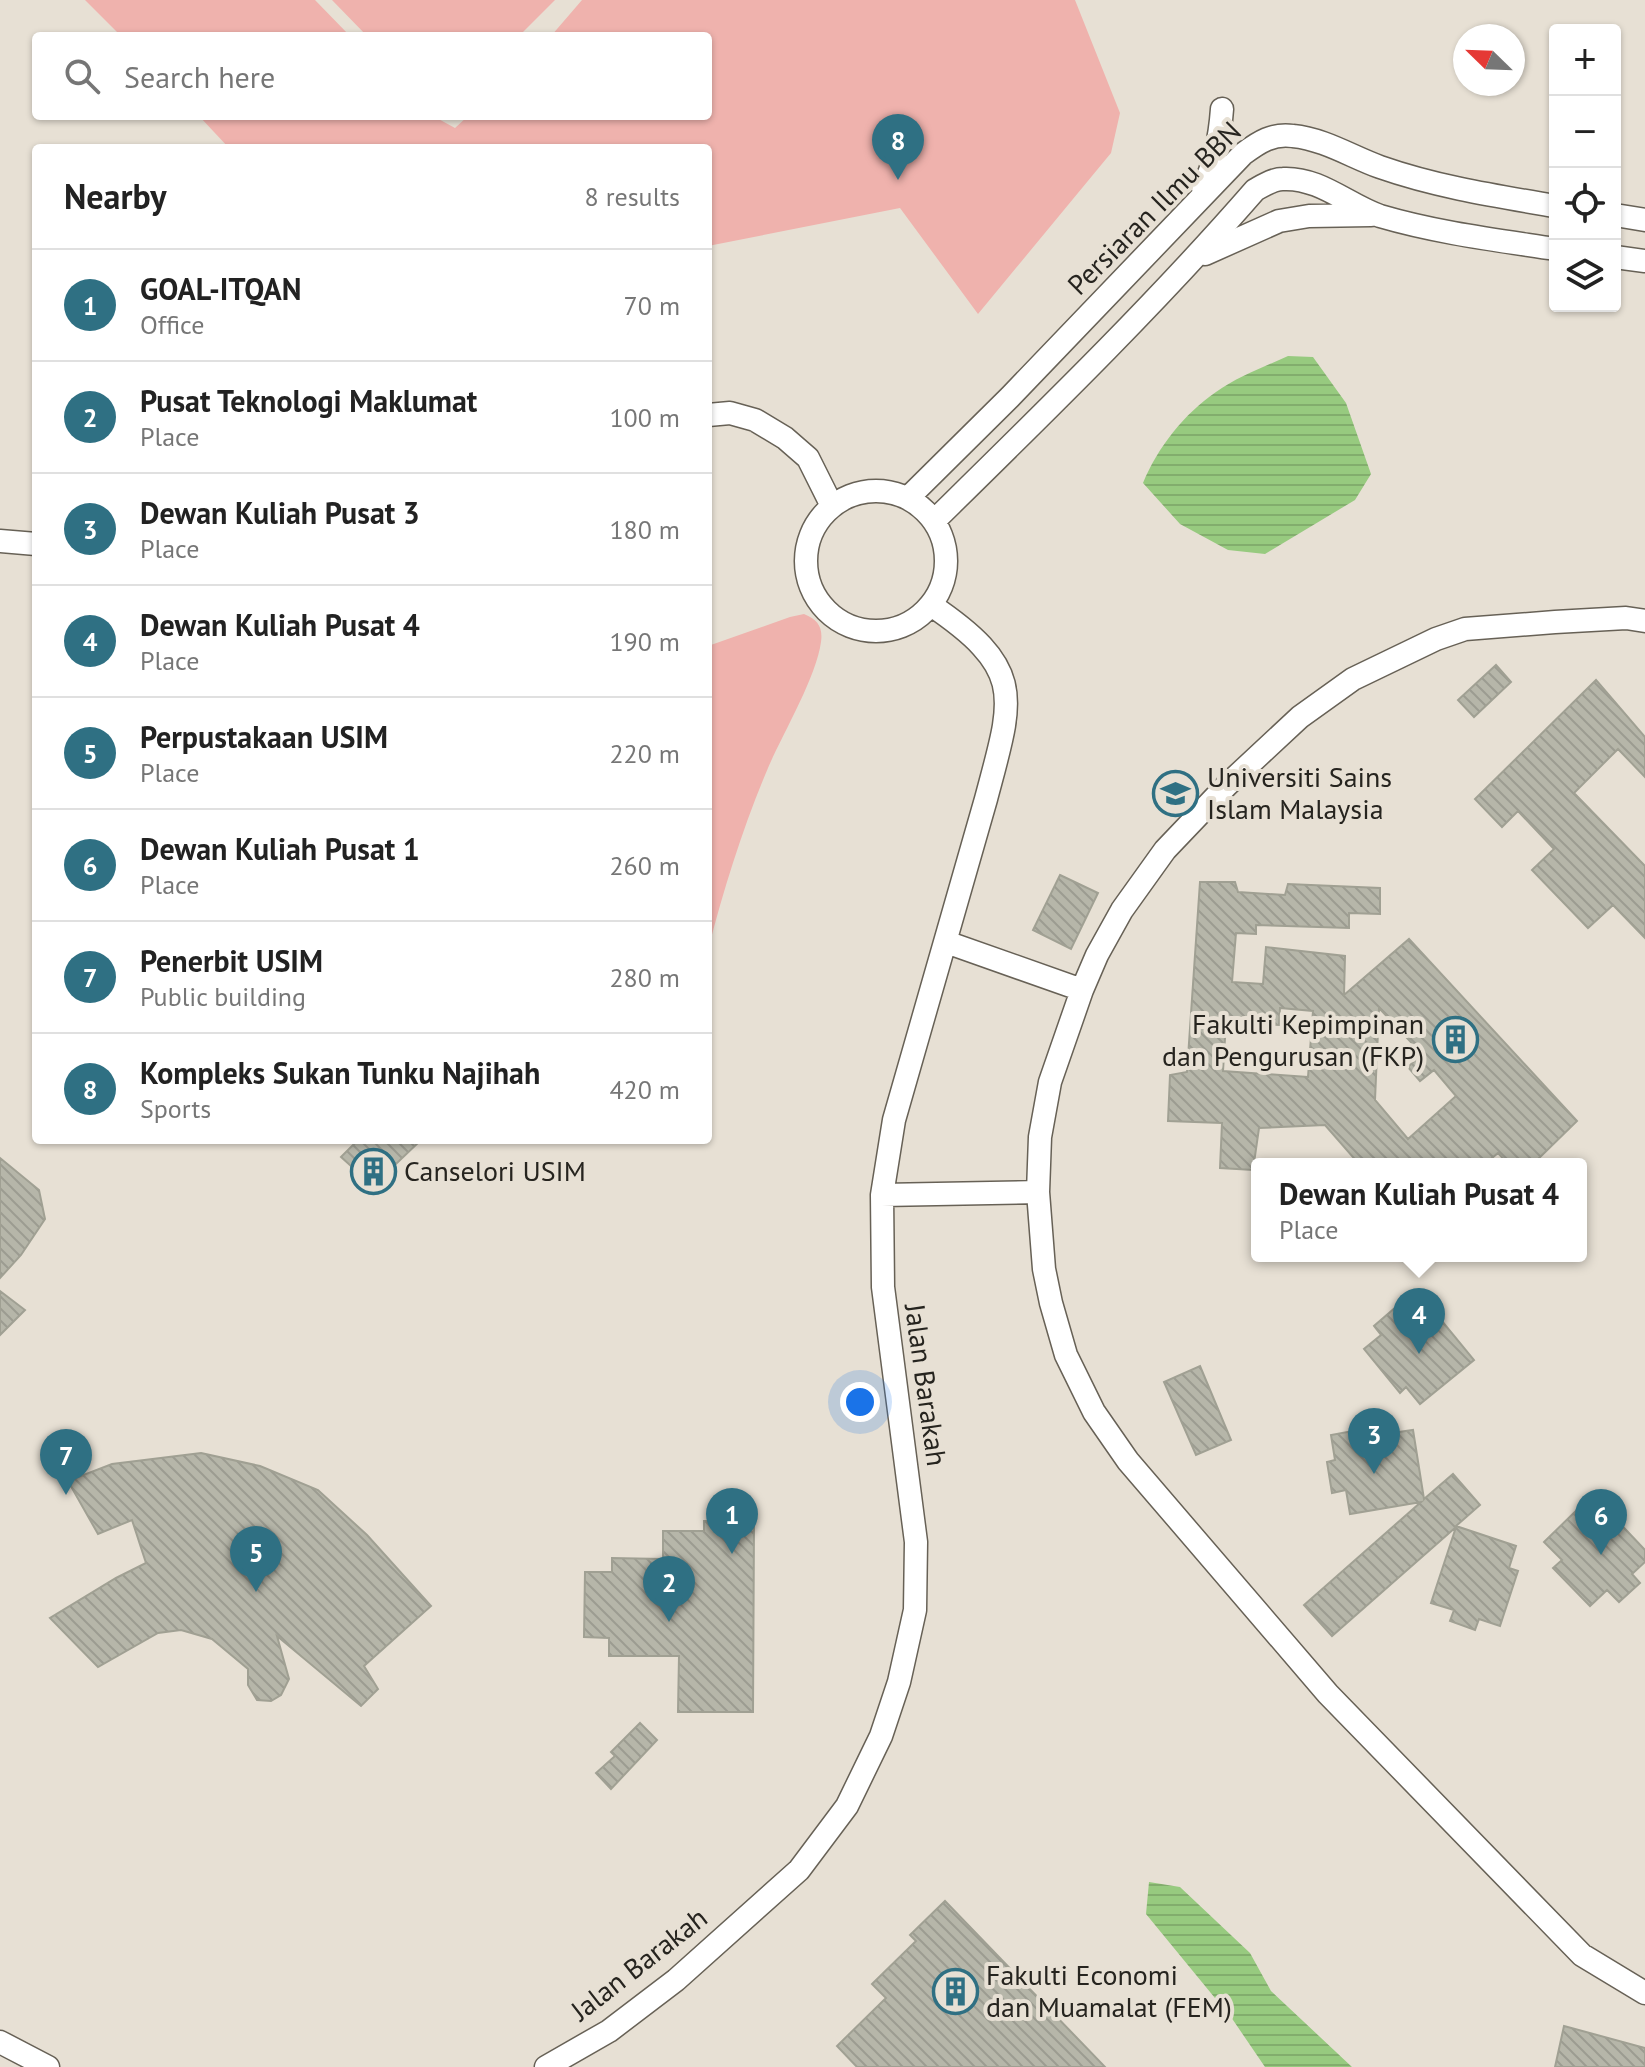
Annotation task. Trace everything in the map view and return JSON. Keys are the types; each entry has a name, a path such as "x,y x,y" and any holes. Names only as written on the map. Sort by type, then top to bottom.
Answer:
{"street":[{"path":"1173,227 1200,194 1211,173 1220,136 1222,109"},
{"name":"Persiaran Ilmu BBN","path":"908,498 1010,397 1243,154 1269,137 1281,135 1317,142 1380,167 1460,190 1549,205"},
{"path":"934,521 1196,258 1255,190 1267,183 1283,179 1314,184 1376,215 1445,234 1549,248"},
{"path":"1196,258 1279,221 1309,216 1376,215"},
{"path":"1621,216 1645,220"},
{"path":"1621,258 1645,261"},
{"path":"712,415 730,413 755,420 785,438 808,458 832,506"},
{"path":"869,491 889,492 908,498 923,508 934,521 944,541 946,564 942,586 931,605 914,621 894,630 871,632 849,627 832,617 819,603 809,586 805,564 808,542 817,522 832,506 849,496 869,491"},
{"path":"0,541 32,544"},
{"name":"Jalan Barakah","path":"546,2067 609,2031 676,1980 799,1870 847,1806 881,1736 899,1682 915,1610 916,1542 883,1287 882,1195 894,1120 999,751 1007,698 1003,674 991,654 964,627 931,605"},
{"path":"1645,621 1626,618 1465,629 1436,639 1353,679 1300,717 1227,785 1165,850 1122,910 1082,990 1050,1082 1040,1137 1038,1192 1044,1269 1066,1355 1094,1412 1128,1461 1328,1694 1582,1955 1645,1993"},
{"path":"946,942 1082,990"},
{"path":"882,1195 1038,1192"},
{"path":"0,2042 48,2067"}],"shaded area":[{"path":"85,0 315,0 346,32 117,32"},
{"path":"332,0 555,0 523,32 363,32"},
{"path":"582,0 1075,0 1120,113 1111,153 978,314 900,208 712,245 712,144 225,144 203,120 440,120 455,128 464,120 712,120 712,32 554,32"},
{"path":"1288,356 1313,357 1346,403 1371,474 1355,500 1265,554 1228,550 1180,524 1143,483 1164,444 1193,410 1233,382"},
{"path":"804,614 816,622 821,632 818,656 750,813 712,935 712,645"},
{"path":"1149,1882 1180,1887 1250,1953 1271,1991 1352,2067 1265,2067 1233,2020 1146,1914"}],"building":[{"path":"1496,665 1511,682 1474,717 1458,700"},
{"path":"1596,680 1645,737 1645,777 1618,749 1574,793 1645,866 1645,938 1613,905 1588,928 1532,870 1554,849 1518,811 1502,827 1475,799"},
{"path":"1060,875 1098,893 1071,949 1033,930"},
{"name":"Fakulti Kepimpinan dan Pengurusan (FKP)","path":"1200,882 1235,882 1238,892 1285,895 1288,884 1380,888 1380,914 1349,913 1349,928 1256,925 1256,934 1236,933 1232,982 1263,984 1266,947 1345,956 1344,995 1409,939 1577,1121 1539,1158 1503,1158 1498,1153 1492,1158 1354,1158 1325,1125 1259,1128 1251,1170 1220,1168 1222,1123 1168,1121 1170,1075 1187,1072","holes":["1280,1008 1313,1011 1308,1077 1223,1071 1226,1022 1279,1025","1379,1008 1422,1054 1408,1067 1420,1081 1434,1070 1456,1096 1408,1139 1375,1100"]},
{"name":"Canselori USIM","path":"354,1144 417,1144 373,1186 341,1157"},
{"path":"0,1158 39,1190 45,1219 21,1255 0,1278"},
{"path":"0,1291 25,1310 0,1335"},
{"path":"1423,1298 1474,1360 1420,1404 1406,1387 1400,1393 1364,1349 1381,1335 1374,1326 1396,1307 1402,1315"},
{"path":"1200,1366 1231,1440 1196,1455 1164,1382"},
{"path":"1391,1424 1392,1433 1413,1430 1424,1499 1453,1474 1480,1505 1456,1526 1516,1546 1509,1568 1518,1571 1500,1626 1479,1619 1475,1630 1450,1621 1454,1610 1431,1603 1456,1527 1332,1636 1304,1605 1421,1502 1350,1514 1346,1490 1332,1493 1327,1462 1335,1460 1331,1435"},
{"path":"201,1453 260,1466 318,1490 367,1535 431,1606 364,1666 378,1689 361,1706 277,1636 289,1679 281,1695 271,1701 257,1700 248,1685 248,1669 212,1639 181,1630 158,1633 98,1667 50,1618 146,1563 132,1520 98,1534 68,1481 112,1464"},
{"path":"1582,1505 1601,1525 1612,1515 1645,1550 1645,1562 1632,1574 1640,1583 1619,1602 1607,1590 1590,1606 1553,1568 1562,1560 1544,1542"},
{"path":"704,1521 754,1522 753,1712 678,1712 679,1656 609,1656 609,1638 584,1637 585,1572 612,1572 612,1558 663,1559 663,1531 704,1531"},
{"path":"640,1723 657,1740 611,1789 596,1773 615,1756 611,1752"},
{"name":"Fakulti Economi dan Muamalat (FEM)","path":"945,1901 1105,2067 857,2067 837,2046 886,1998 872,1984 916,1941 910,1935"},
{"path":"1564,2026 1645,2048 1645,2067 1555,2067"}],"place":[{"name":"Kompleks Sukan Tunku Najihah","path":"898,180"},
{"name":"Universiti Sains Islam Malaysia","path":"1176,793"},
{"name":"Fakulti Kepimpinan dan Pengurusan (FKP)","path":"1455,1040"},
{"name":"Canselori USIM","path":"373,1171"},
{"name":"Dewan Kuliah Pusat 4","path":"1419,1354"},
{"name":"Dewan Kuliah Pusat 3","path":"1374,1474"},
{"name":"Penerbit USIM","path":"66,1495"},
{"name":"GOAL-ITQAN","path":"732,1554"},
{"name":"Dewan Kuliah Pusat 1","path":"1601,1555"},
{"name":"Perpustakaan USIM","path":"256,1592"},
{"name":"Pusat Teknologi Maklumat","path":"669,1622"},
{"name":"Fakulti Economi dan Muamalat (FEM)","path":"955,1991"}]}
